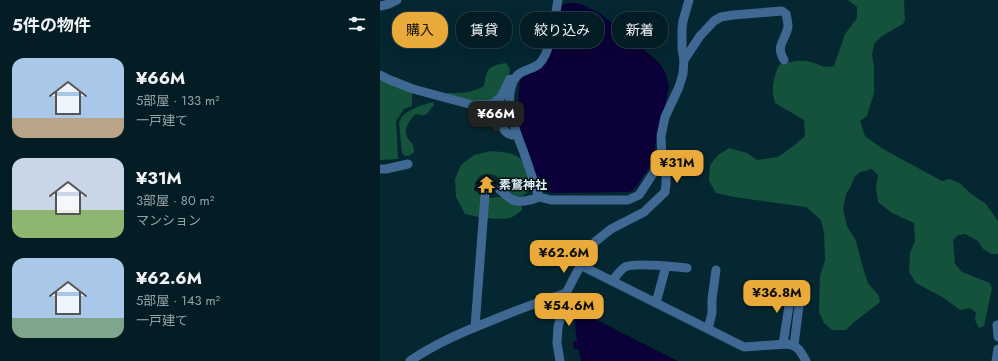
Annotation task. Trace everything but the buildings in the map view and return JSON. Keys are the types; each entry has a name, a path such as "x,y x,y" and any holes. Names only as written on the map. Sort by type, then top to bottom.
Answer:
{"street":[{"path":"380,6 397,0"},
{"path":"380,75 413,89 447,99 473,105 493,104 501,97 507,83 511,78 532,68 544,57 548,50 558,0"},
{"path":"560,361 557,343 558,327 566,293 588,251 596,241 611,229 644,212 665,192 666,168 662,160 662,136 665,117 679,87 683,74 684,60 682,48 682,28 689,0"},
{"path":"684,60 700,36 714,21 721,17 733,14 782,11 786,14 788,26 780,48 784,60"},
{"path":"517,75 510,92 511,115 539,197"},
{"path":"493,104 497,108 502,126 512,136 517,135"},
{"path":"500,190 513,200 519,201 531,200 539,197 551,200 628,200 639,195 662,160"},
{"path":"380,169 408,164"},
{"path":"475,327 485,195"},
{"path":"580,265 744,347 783,344 794,345 798,348 806,361"},
{"path":"612,281 624,267 632,265 687,268"},
{"path":"656,303 666,266"},
{"path":"708,329 712,313 712,292 716,270"},
{"path":"783,344 796,289 794,345"},
{"path":"410,361 418,355 458,334 541,301 566,293"},
{"path":"997,326 998,337"},
{"path":"996,361 998,349"}],"green space":[{"path":"848,0 904,0 905,20 903,24 882,36 874,44 872,55 874,66 874,93 867,116 860,121 865,136 883,149 942,181 950,179 961,184 970,193 986,204 998,221 998,254 992,254 983,249 978,241 965,234 958,235 953,240 955,264 962,272 990,283 992,288 984,326 979,328 975,320 976,313 970,308 960,310 944,298 916,283 909,272 910,253 915,241 914,223 892,213 878,202 876,187 878,175 872,169 861,172 855,176 846,194 843,209 847,226 856,241 868,283 879,296 880,302 846,330 832,330 824,323 819,312 820,276 825,260 824,233 821,220 806,207 716,193 709,181 710,165 718,155 729,148 747,153 757,160 778,157 805,136 804,120 775,103 773,84 775,75 779,65 792,62 807,61 823,66 834,66 845,34 857,18 857,7"},
{"path":"506,63 510,69 508,77 502,90 494,99 490,101 478,102 448,96 448,93 462,93 484,86 489,69 495,65"},
{"path":"380,80 412,92 412,106 404,109 396,121 398,159 380,160"},
{"path":"433,102 434,105 426,115 416,114 408,124 406,134 413,145 414,152 405,156 402,153 399,123 402,116 419,106"},
{"path":"491,151 508,153 519,158 523,162 528,178 528,190 519,197 513,196 509,192 499,177 484,174 481,175 476,182 475,191 483,197 502,197 522,205 522,210 510,218 490,218 465,214 456,197 455,179 461,165 474,155"}],"shaded area":[{"path":"576,3 597,12 559,12 561,6 564,4"},
{"path":"604,17 612,23 612,48 642,48 660,64 665,72 669,87 659,135 655,145 656,157 632,191 555,193 546,192 540,187 513,107 518,104 520,80 527,74 535,71 544,48 604,48"},
{"path":"577,312 589,316 678,361 581,361 579,349 574,349 573,342 577,342 575,313"}],"place":[{"name":"素鵞神社","path":"486,185"}]}
